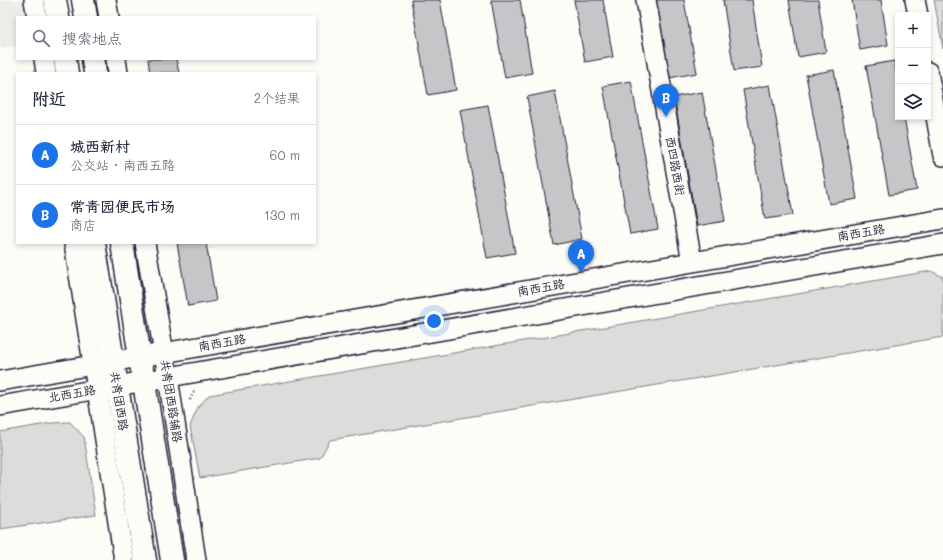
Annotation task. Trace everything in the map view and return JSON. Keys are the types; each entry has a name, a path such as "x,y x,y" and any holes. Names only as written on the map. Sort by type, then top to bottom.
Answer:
{"main road":[{"path":"55,0 58,16"},
{"path":"83,0 86,16"},
{"path":"65,60 67,72"},
{"path":"93,60 95,72"},
{"name":"共青团西路","path":"94,244 103,363 107,388 145,560"},
{"path":"122,244 172,560"}],"street":[{"path":"34,0 37,16"},
{"path":"106,0 109,16"},
{"name":"西四路西街","path":"646,0 692,262"},
{"path":"915,0 917,12"},
{"path":"44,60 46,72"},
{"path":"116,60 118,72"},
{"path":"930,84 943,156"},
{"name":"南西五路","path":"140,357 943,219"},
{"path":"74,244 103,363"},
{"name":"共青团西路辅路","path":"146,244 196,560"},
{"name":"南西五路","path":"144,382 943,244"},
{"name":"北西五路","path":"0,381 140,357"},
{"name":"北西五路","path":"0,406 144,382"},
{"path":"107,388 124,560"}],"shaded area":[{"path":"0,0 30,0 33,16 16,16 16,46 0,48"},
{"path":"934,0 943,0 943,49"},
{"path":"931,271 943,277 943,337 330,440 320,458 200,478 190,426 198,407 209,395"},
{"path":"70,422 84,437 96,515 0,529 0,432 52,423"}],"building":[{"path":"411,0 440,0 456,90 428,95"},
{"path":"491,0 520,0 532,73 505,78"},
{"path":"574,0 603,0 613,57 585,62"},
{"path":"654,0 684,0 697,73 669,78"},
{"path":"723,0 752,0 762,67 734,71"},
{"path":"789,0 818,0 826,52 798,57"},
{"path":"852,0 881,0 888,45 860,50"},
{"path":"148,60 176,60 179,72 150,72"},
{"path":"894,61 895,120 905,120 917,190 889,195 866,66"},
{"path":"834,70 857,199 829,204 806,75"},
{"path":"631,81 658,229 630,234 603,86"},
{"path":"770,85 793,215 765,219 743,90"},
{"path":"555,91 582,239 554,245 527,97"},
{"path":"702,92 725,221 697,226 674,97"},
{"path":"488,105 515,253 487,258 460,110"},
{"path":"177,244 206,244 216,301 188,306"}],"place":[{"name":"常青园便民市场","path":"666,117"},
{"name":"城西新村","path":"581,273"}]}
